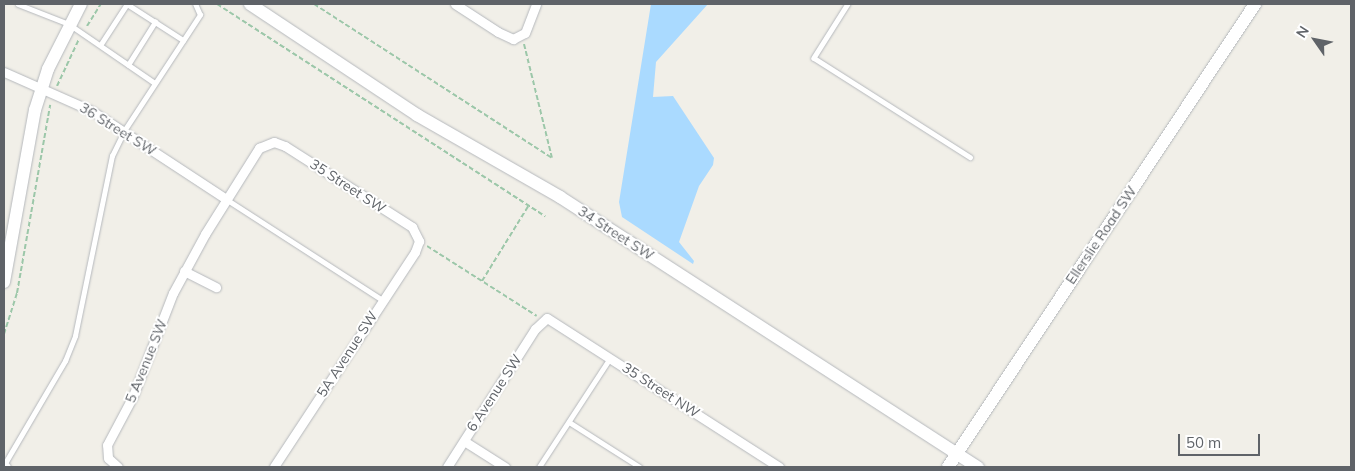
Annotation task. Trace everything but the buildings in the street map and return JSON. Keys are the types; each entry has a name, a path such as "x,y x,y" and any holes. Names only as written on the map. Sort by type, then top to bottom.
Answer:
{"main road":[{"path":"4,282 28,136 42,86 69,24 81,4"},
{"name":"34 Street SW","path":"250,4 417,115 560,197 978,467"},
{"name":"Ellerslie Road SW","path":"948,467 1255,4"}],"street":[{"path":"455,4 506,37 522,37 536,4"},
{"name":"36 Street SW","path":"4,72 42,86 124,131 226,199"},
{"name":"5 Avenue SW","path":"118,467 108,458 106,449 133,396 184,271 226,199 259,148 268,142"},
{"name":"35 Street SW","path":"268,142 285,146 412,227 419,240"},
{"name":"5A Avenue SW","path":"274,467 415,252 419,240"},
{"path":"184,271 216,287"},
{"name":"35 Street NW","path":"543,320 553,319 778,467"},
{"name":"6 Avenue SW","path":"447,467 543,320"},
{"path":"464,441 505,467"}],"lane":[{"path":"18,4 69,24 101,44 155,83"},
{"path":"101,44 127,4 183,40"},
{"path":"5,466 65,362 75,336 112,156 124,131 200,15 195,4"},
{"path":"848,4 814,58 970,157"},
{"path":"128,65 155,22"},
{"path":"226,199 383,300"},
{"path":"539,467 611,357"},
{"path":"569,422 640,467"}],"path":[{"path":"87,26 101,4"},
{"path":"217,4 545,216"},
{"path":"314,4 552,158 522,37"},
{"path":"58,82 77,41"},
{"path":"4,334 17,293 50,105"},
{"path":"482,281 529,205"},
{"path":"419,240 543,320"}],"water":[{"path":"651,4 708,4 656,62 653,97 673,96 714,158 713,165 699,186 679,242 694,261 693,264 622,217 619,202"}]}
